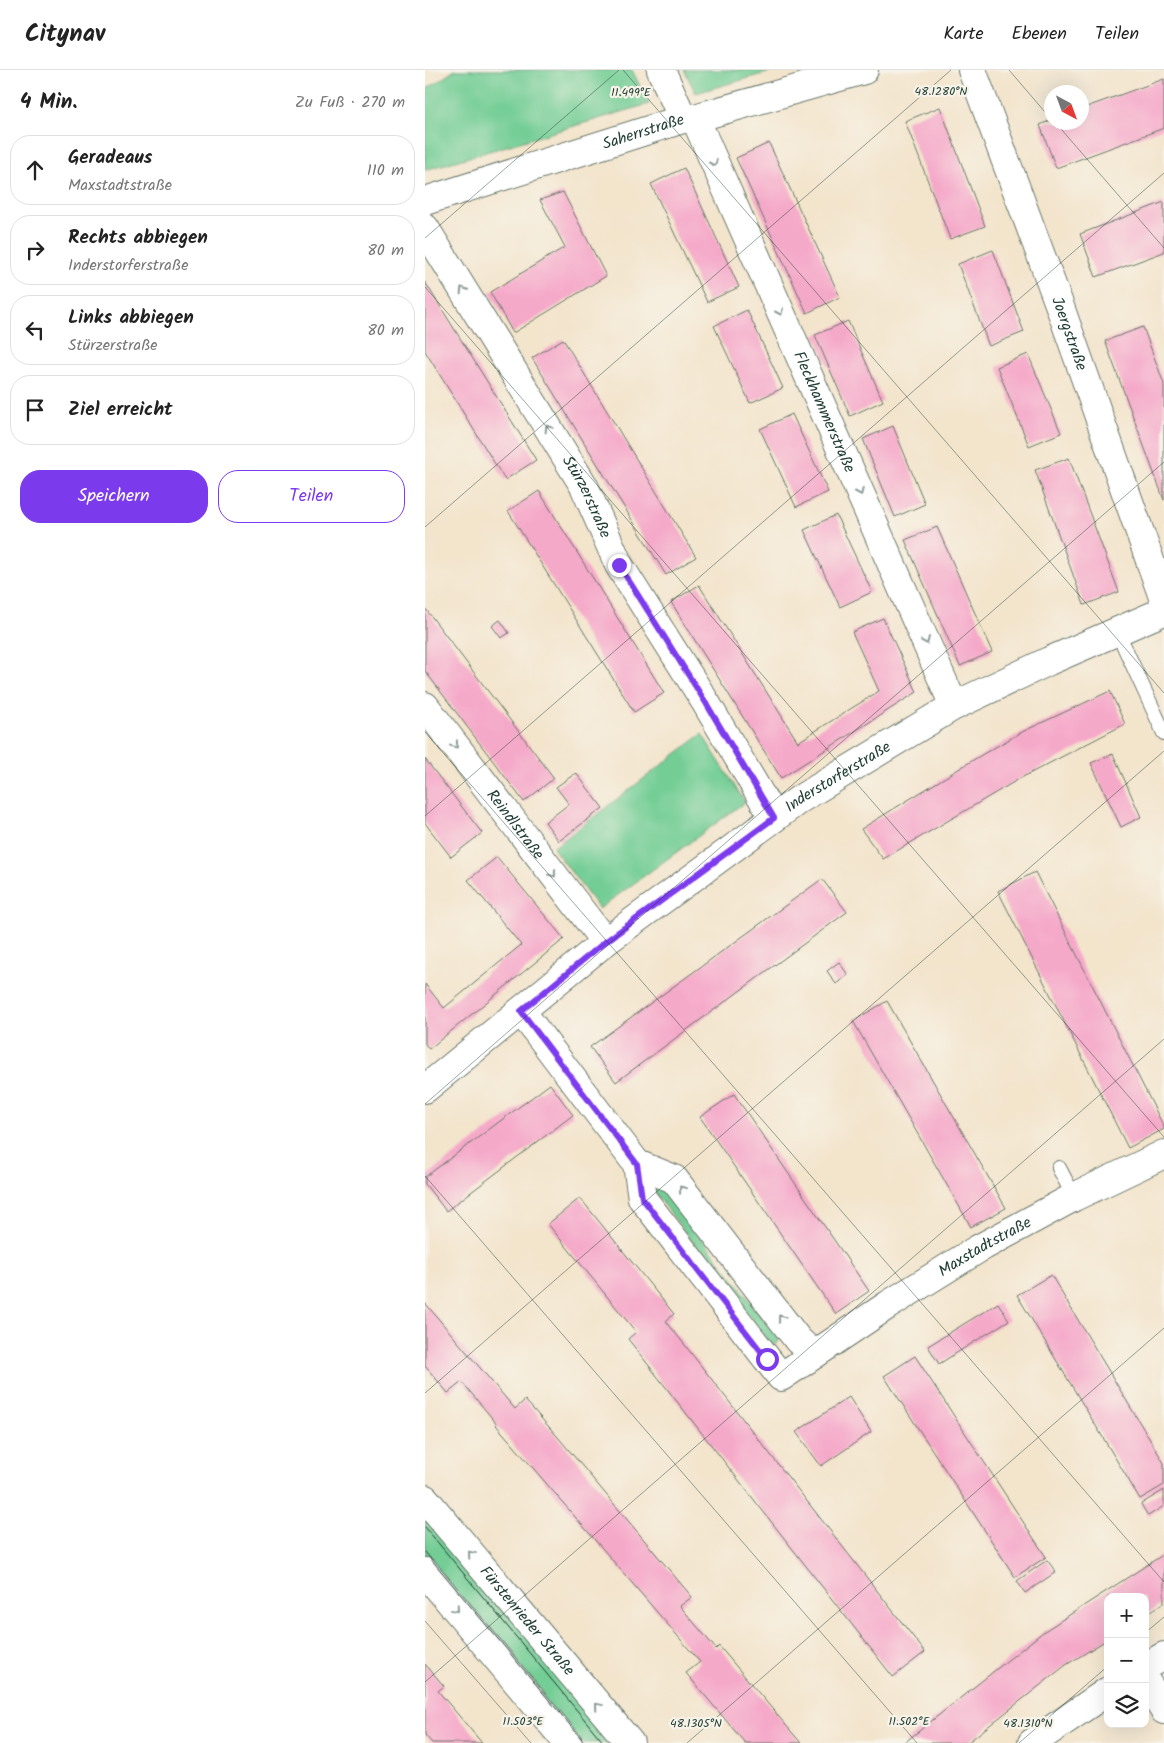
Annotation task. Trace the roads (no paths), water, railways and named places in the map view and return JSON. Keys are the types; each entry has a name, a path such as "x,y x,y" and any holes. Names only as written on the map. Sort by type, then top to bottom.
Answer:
{"street":[{"name":"Fleckhammerstraße","path":"661,70 689,118 954,706"},
{"name":"Saherrstraße","path":"425,201 689,118 864,70"},
{"name":"Joergstraße","path":"972,70 1059,304 1164,600"},
{"name":"Stürzerstraße","path":"425,228 584,486 619,565 706,703 774,818"},
{"name":"Inderstorferstraße","path":"425,1089 605,942 800,799 954,706 1164,611"},
{"name":"Reindlstraße","path":"425,706 605,942"},
{"name":"Maxstadtstraße","path":"521,1011 637,1164 642,1198 781,1377 888,1305 978,1249 1164,1154"},
{"path":"637,1164 673,1179 797,1340 813,1354"},
{"name":"Fürstenrieder Straße","path":"425,1499 630,1743"},
{"path":"425,1572 568,1743"},
{"path":"1149,1665 1164,1656"},
{"path":"1147,1683 1164,1710"},
{"path":"1031,1743 1104,1694"}],"lane":[{"path":"1117,631 1164,733"},
{"path":"1059,1168 1075,1198"}],"tram line":[{"path":"425,1527 604,1743"},
{"path":"425,1552 585,1743"}]}
